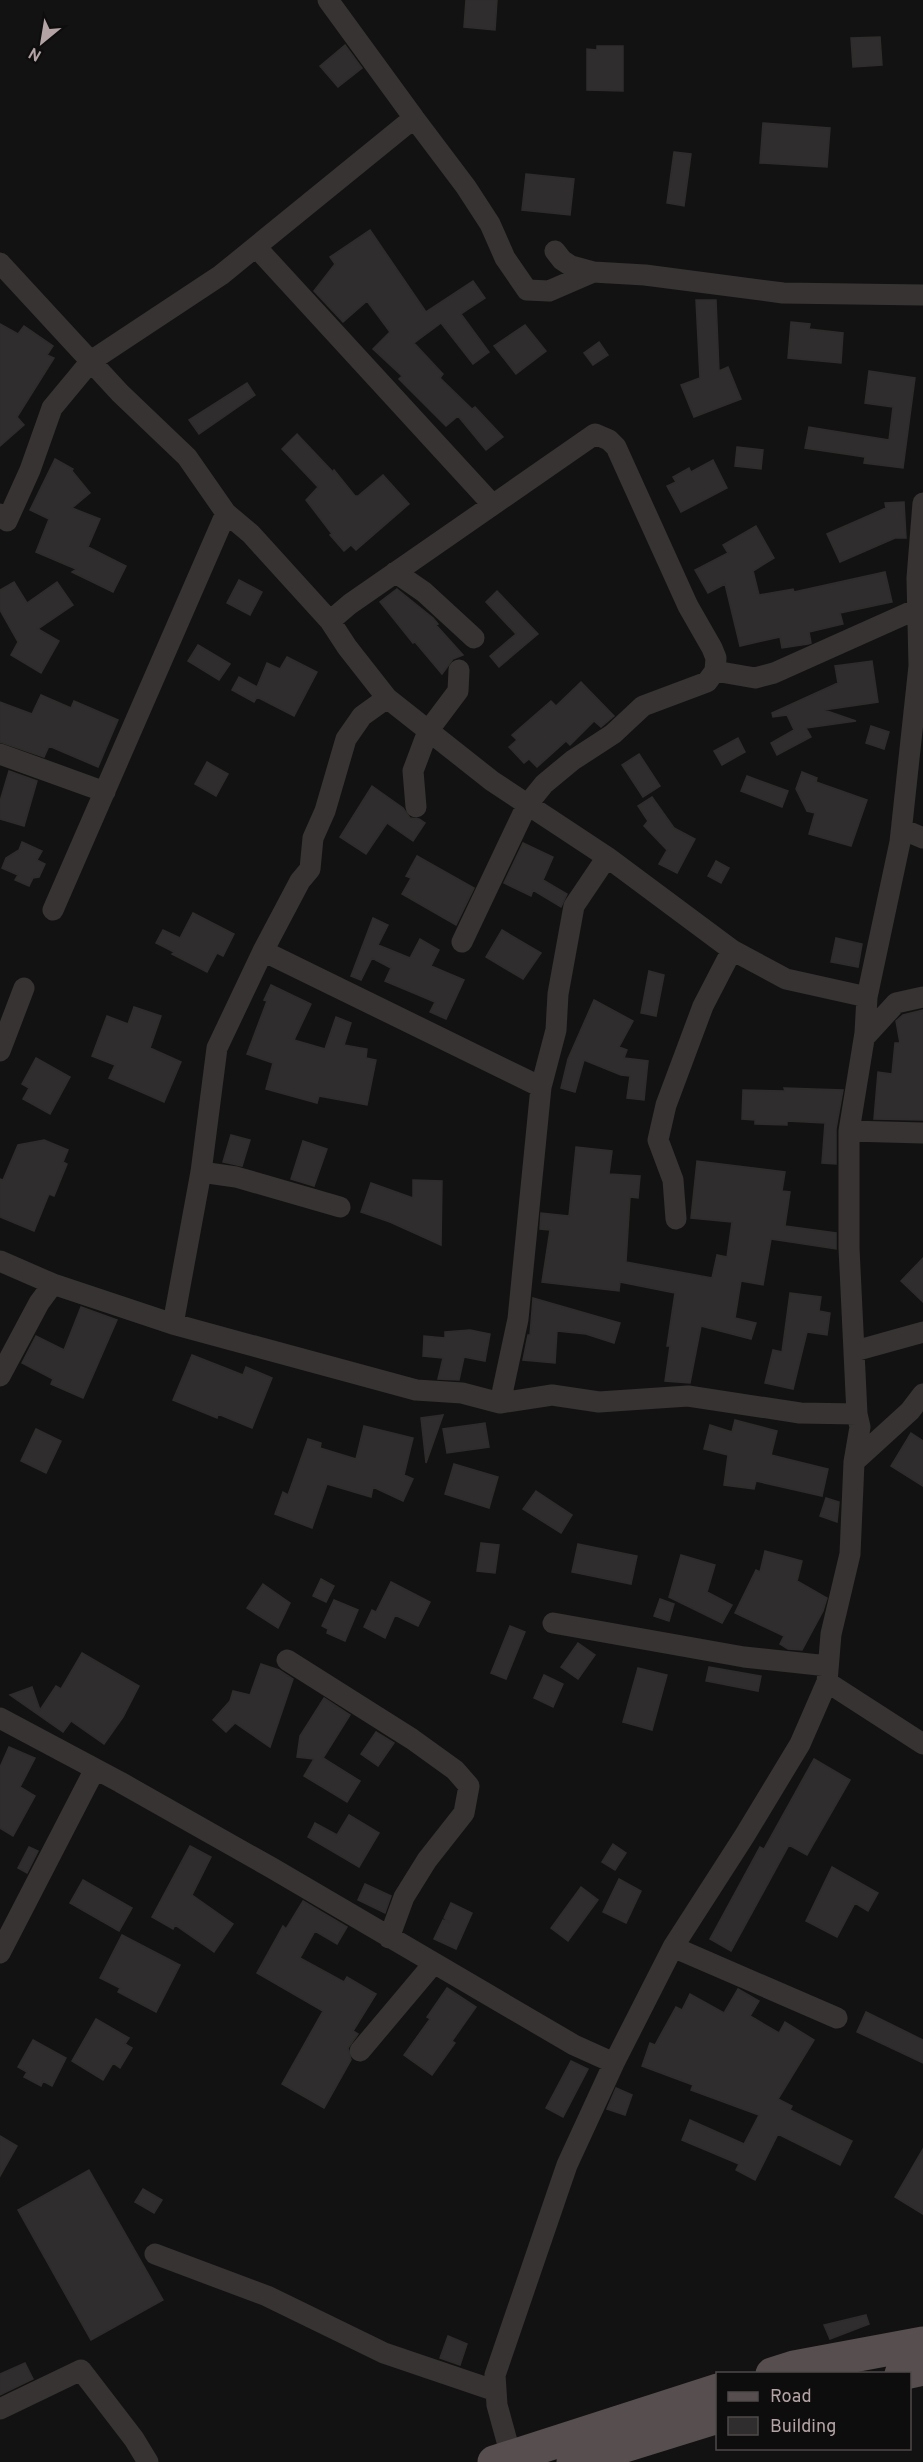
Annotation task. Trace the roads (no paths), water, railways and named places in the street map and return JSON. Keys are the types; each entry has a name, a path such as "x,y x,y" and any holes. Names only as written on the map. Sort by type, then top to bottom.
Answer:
{"main road":[{"path":"776,2372 923,2343"},
{"path":"502,2459 716,2391"},
{"path":"573,2462 620,2455 716,2418"}],"street":[{"path":"328,0 466,187 490,224 505,258 528,290 549,291 593,272"},
{"path":"2,524 30,470 52,408 91,362 221,274 414,118"},
{"path":"256,247 492,504"},
{"path":"555,251 571,266 593,272 645,275 783,293 923,296"},
{"path":"0,262 120,393 187,457 226,513 251,534 330,621 347,647 387,698 473,767 607,857 732,950 786,979 867,997"},
{"path":"330,621 395,572 595,434 609,440 616,447 688,606 712,648 716,658 715,672 707,682 643,706 613,734 557,772 527,805 462,942"},
{"path":"502,2459 495,2375 567,2165 614,2064 673,1947 794,1754 827,1674 831,1634 850,1554 854,1462 860,1427 857,1414 849,1248 849,1131 864,1038 867,997 902,829 919,666 918,548 923,507"},
{"path":"53,910 226,513"},
{"path":"395,572 424,592 474,638"},
{"path":"715,672 755,678 774,673 918,609"},
{"path":"416,807 413,771 428,730 458,691 459,670"},
{"path":"173,1324 201,1172 217,1048 263,951 300,881 310,869 313,838 325,811 346,739 362,716 387,698"},
{"path":"0,754 105,792"},
{"path":"902,829 923,838"},
{"path":"500,1403 518,1319 541,1087 556,1030 558,994 574,906 607,857"},
{"path":"676,1219 673,1180 658,1140 666,1105 703,1006 732,950"},
{"path":"263,951 541,1087"},
{"path":"0,1051 24,988"},
{"path":"864,1038 896,1003 923,997"},
{"path":"849,1131 923,1133"},
{"path":"201,1172 236,1177 340,1207"},
{"path":"0,1261 53,1284 173,1324 416,1390 462,1393 500,1403 552,1395 599,1402 688,1396 800,1413 857,1414"},
{"path":"0,1376 39,1303 53,1284"},
{"path":"855,1351 923,1332"},
{"path":"854,1462 916,1416 923,1394"},
{"path":"553,1623 827,1674 923,1744"},
{"path":"287,1660 412,1739 455,1770 469,1786 464,1813 427,1860 404,1898 389,1938"},
{"path":"0,1718 95,1768 272,1868 574,2045 614,2064"},
{"path":"0,1953 95,1768"},
{"path":"673,1947 837,2018"},
{"path":"360,2051 434,1963"},
{"path":"155,2254 267,2296 384,2353 496,2391"},
{"path":"0,2409 81,2370 134,2439 148,2462"}]}
